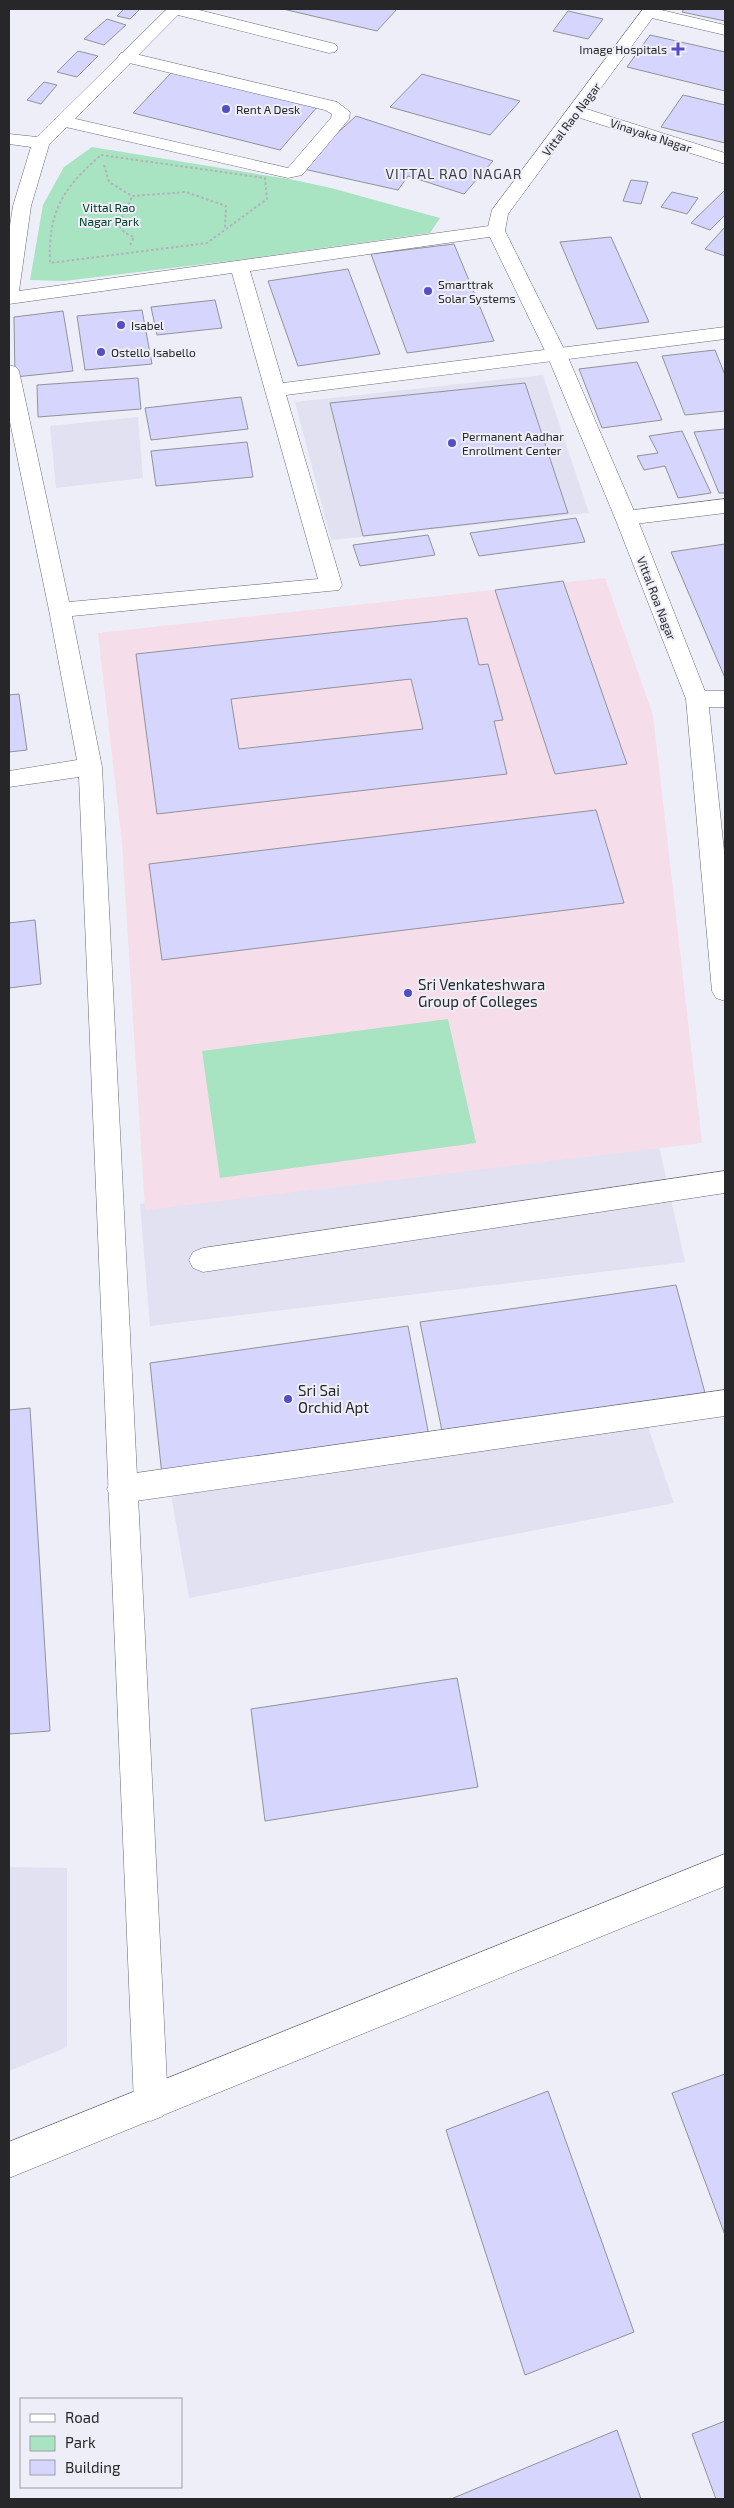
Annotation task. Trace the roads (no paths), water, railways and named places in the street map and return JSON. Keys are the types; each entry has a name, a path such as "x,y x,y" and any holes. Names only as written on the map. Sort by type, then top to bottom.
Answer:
{"street":[{"path":"9,292 22,206 41,143 176,9 329,48"},
{"path":"650,10 725,30"},
{"name":"Vittal Rao Nagar","path":"496,231 499,214 650,10"},
{"path":"63,122 288,173 296,171 340,119 341,112 331,106 127,57"},
{"name":"Vinayaka Nagar","path":"577,111 725,159"},
{"path":"9,139 41,143"},
{"path":"9,298 496,231"},
{"name":"Vittal Roa Nagar","path":"496,231 557,355 626,518 696,699 710,813 725,991"},
{"path":"60,610 331,585 239,266"},
{"path":"276,390 725,333"},
{"path":"9,371 60,610 90,766 150,2104"},
{"path":"626,518 725,506"},
{"path":"696,699 725,699"},
{"path":"9,779 90,766"},
{"path":"203,1260 725,1182"},
{"path":"122,1489 725,1403"},
{"path":"9,2160 725,1870"}],"place":[{"name":"Image Hospitals","path":"678,49"},
{"name":"Rent A Desk","path":"226,109"},
{"name":"Smarttrak Solar Systems","path":"428,291"},
{"name":"Isabel","path":"121,325"},
{"name":"Ostello Isabello","path":"101,352"},
{"name":"Permanent Aadhar Enrollment Center","path":"452,443"},
{"name":"Sri Venkateshwara Group of Colleges","path":"408,993"},
{"name":"Sri Sai Orchid Apt","path":"288,1399"}],"district":[{"name":"VITTAL RAO NAGAR","path":"454,173"}],"park label":[{"name":"Vittal Rao Nagar Park","path":"109,214"}]}
